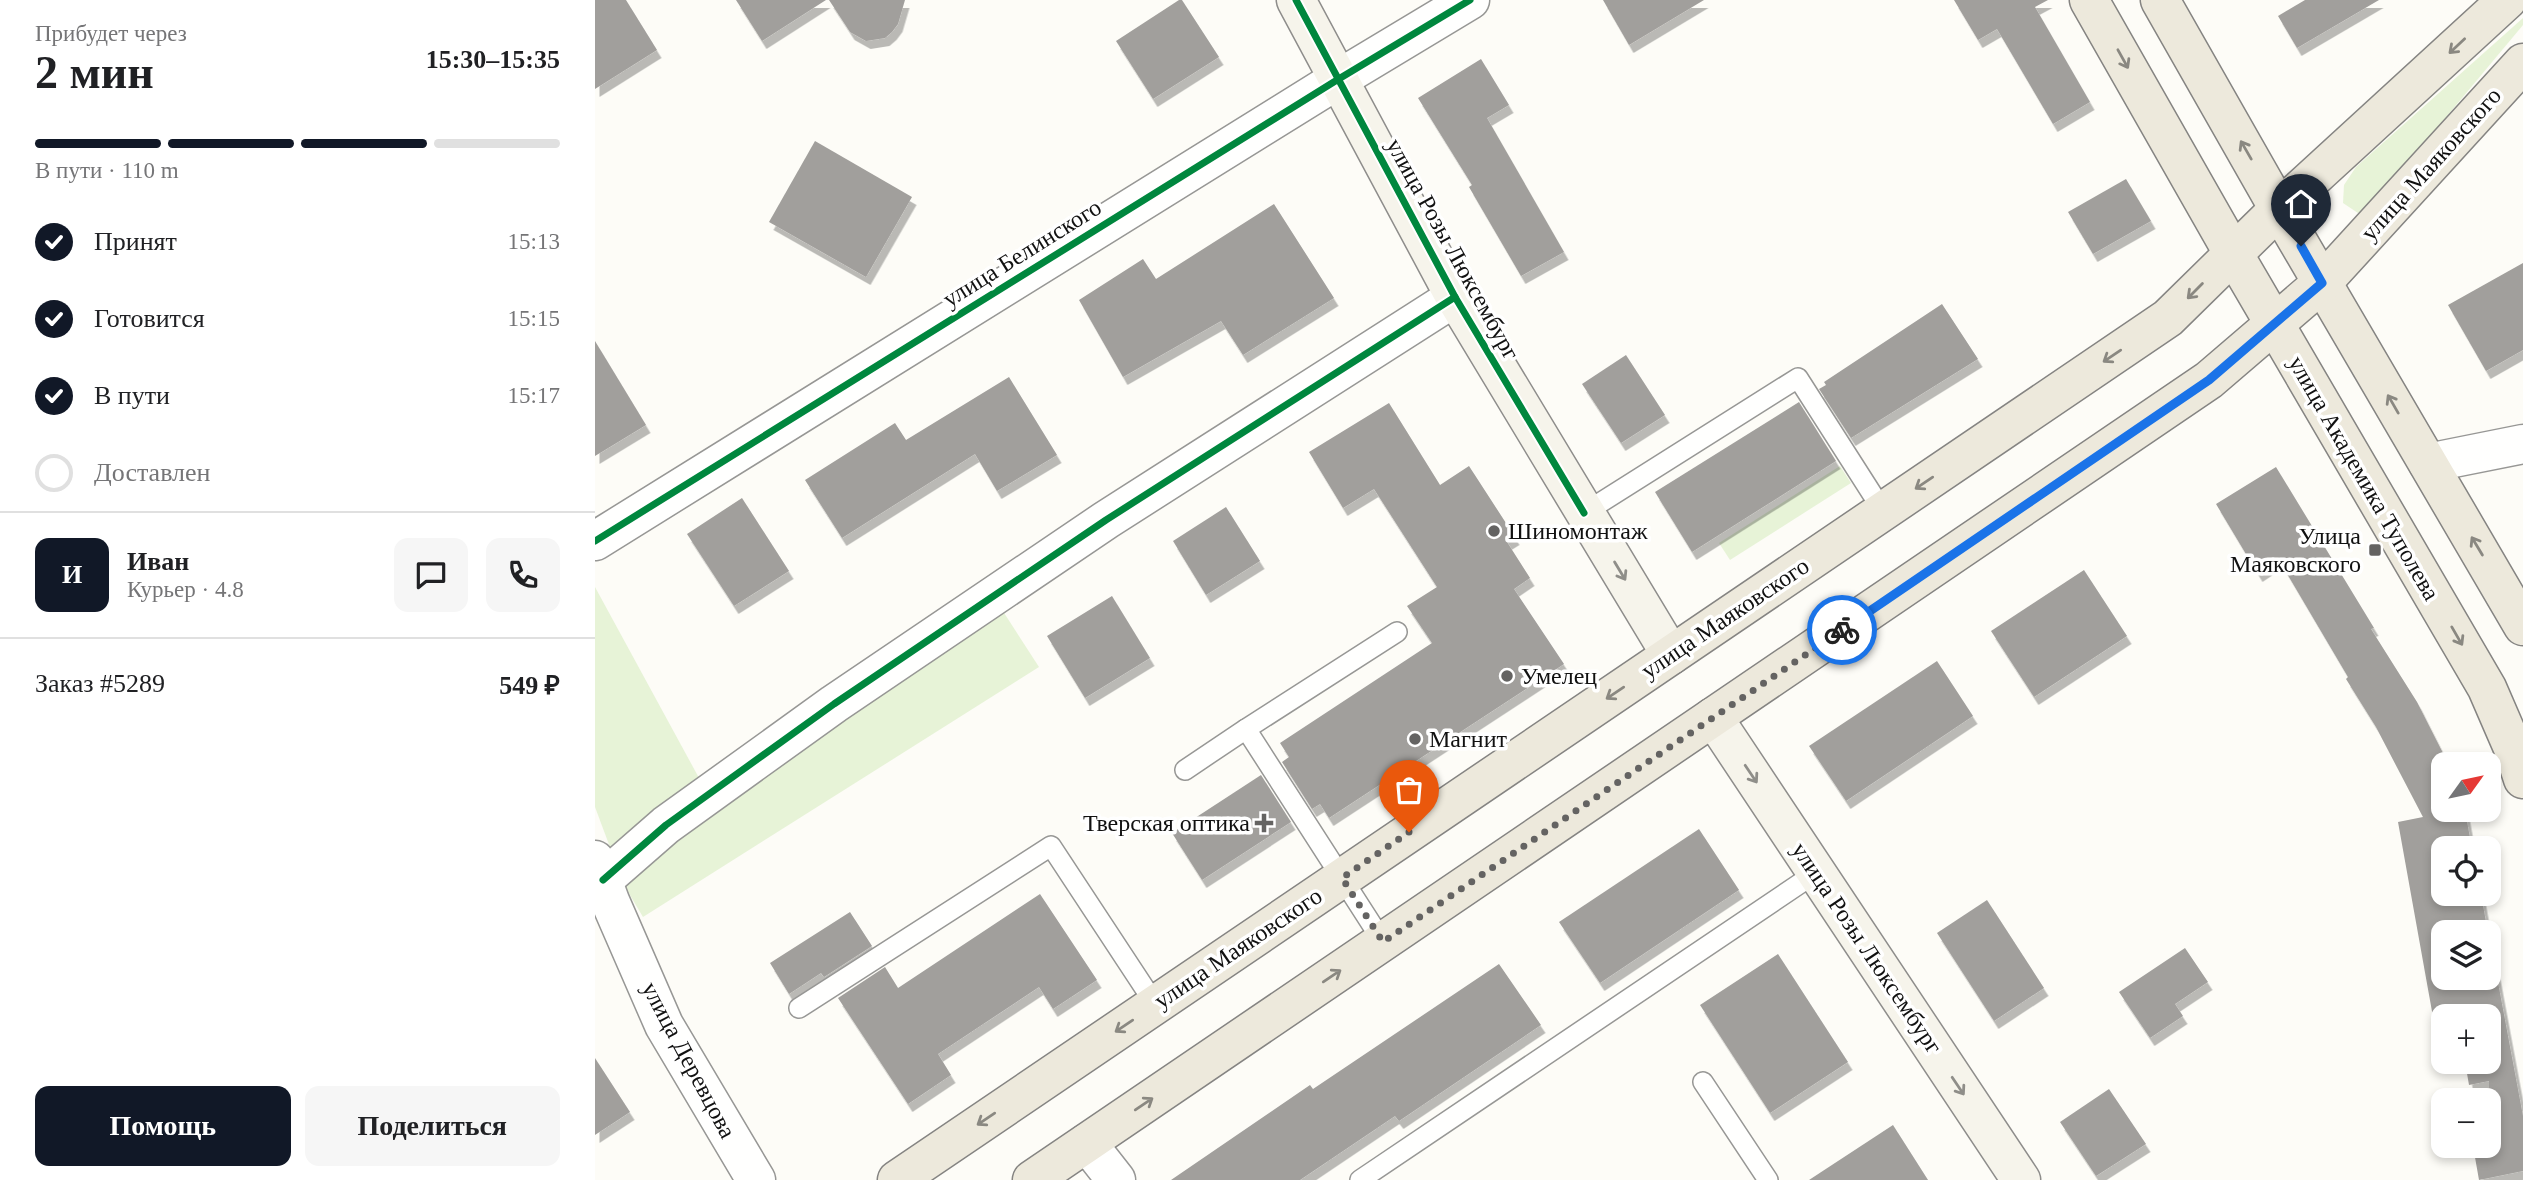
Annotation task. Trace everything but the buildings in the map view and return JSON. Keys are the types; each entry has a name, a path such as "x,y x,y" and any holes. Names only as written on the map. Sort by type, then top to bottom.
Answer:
{"main road":[{"name":"улица Академика Туполева","path":"2089,0 2274,324 2487,688 2514,748 2523,779"},
{"path":"2160,0 2523,626"},
{"name":"улица Маяковского","path":"897,1180 2168,317 2279,209 2507,0"},
{"name":"улица Маяковского","path":"1032,1180 2209,380 2322,283 2523,63"}],"street":[{"name":"улица Розы Люксембург","path":"1296,0 1455,297 1671,655"},
{"name":"улица Белинского","path":"595,541 1470,0"},
{"path":"601,888 666,825 834,704 1106,520 1455,297"},
{"path":"2428,463 2523,444"},
{"name":"улица Розы Люксембург","path":"1713,717 2021,1180"},
{"name":"улица Деревцова","path":"601,888 664,1025 755,1180"},
{"path":"1087,1143 1116,1180"}],"lane":[{"path":"1584,513 1798,378 1883,511"},
{"path":"1185,770 1397,632"},
{"path":"1246,729 1383,942"},
{"path":"799,1009 1051,846 1155,1004"},
{"path":"1360,1180 1817,872"},
{"path":"1703,1082 1768,1180"}],"green space":[{"path":"2523,18 2523,25 2371,207 2358,213 2343,203 2344,185 2356,167"},
{"path":"1840,466 1851,483 1730,560 1719,543"},
{"path":"595,587 705,789 614,858 595,807"},
{"path":"997,602 1039,667 643,917 621,880"}],"cycle path":[{"path":"1296,0 1455,297 1584,513"},
{"path":"595,541 1470,0"},
{"path":"603,880 666,825 834,704 1106,520 1455,297"}],"way so far":[{"path":"1409,832 1342,878 1383,942 1842,630"}],"place":[{"name":"Шиномонтаж","path":"1494,531"},
{"name":"Улица Маяковского","path":"2375,550"},
{"name":"Умелец","path":"1507,676"},
{"name":"Магнит","path":"1415,739"},
{"name":"Тверская оптика","path":"1264,823"}],"route":[{"path":"1842,630 2209,380 2322,283 2301,246"}]}
